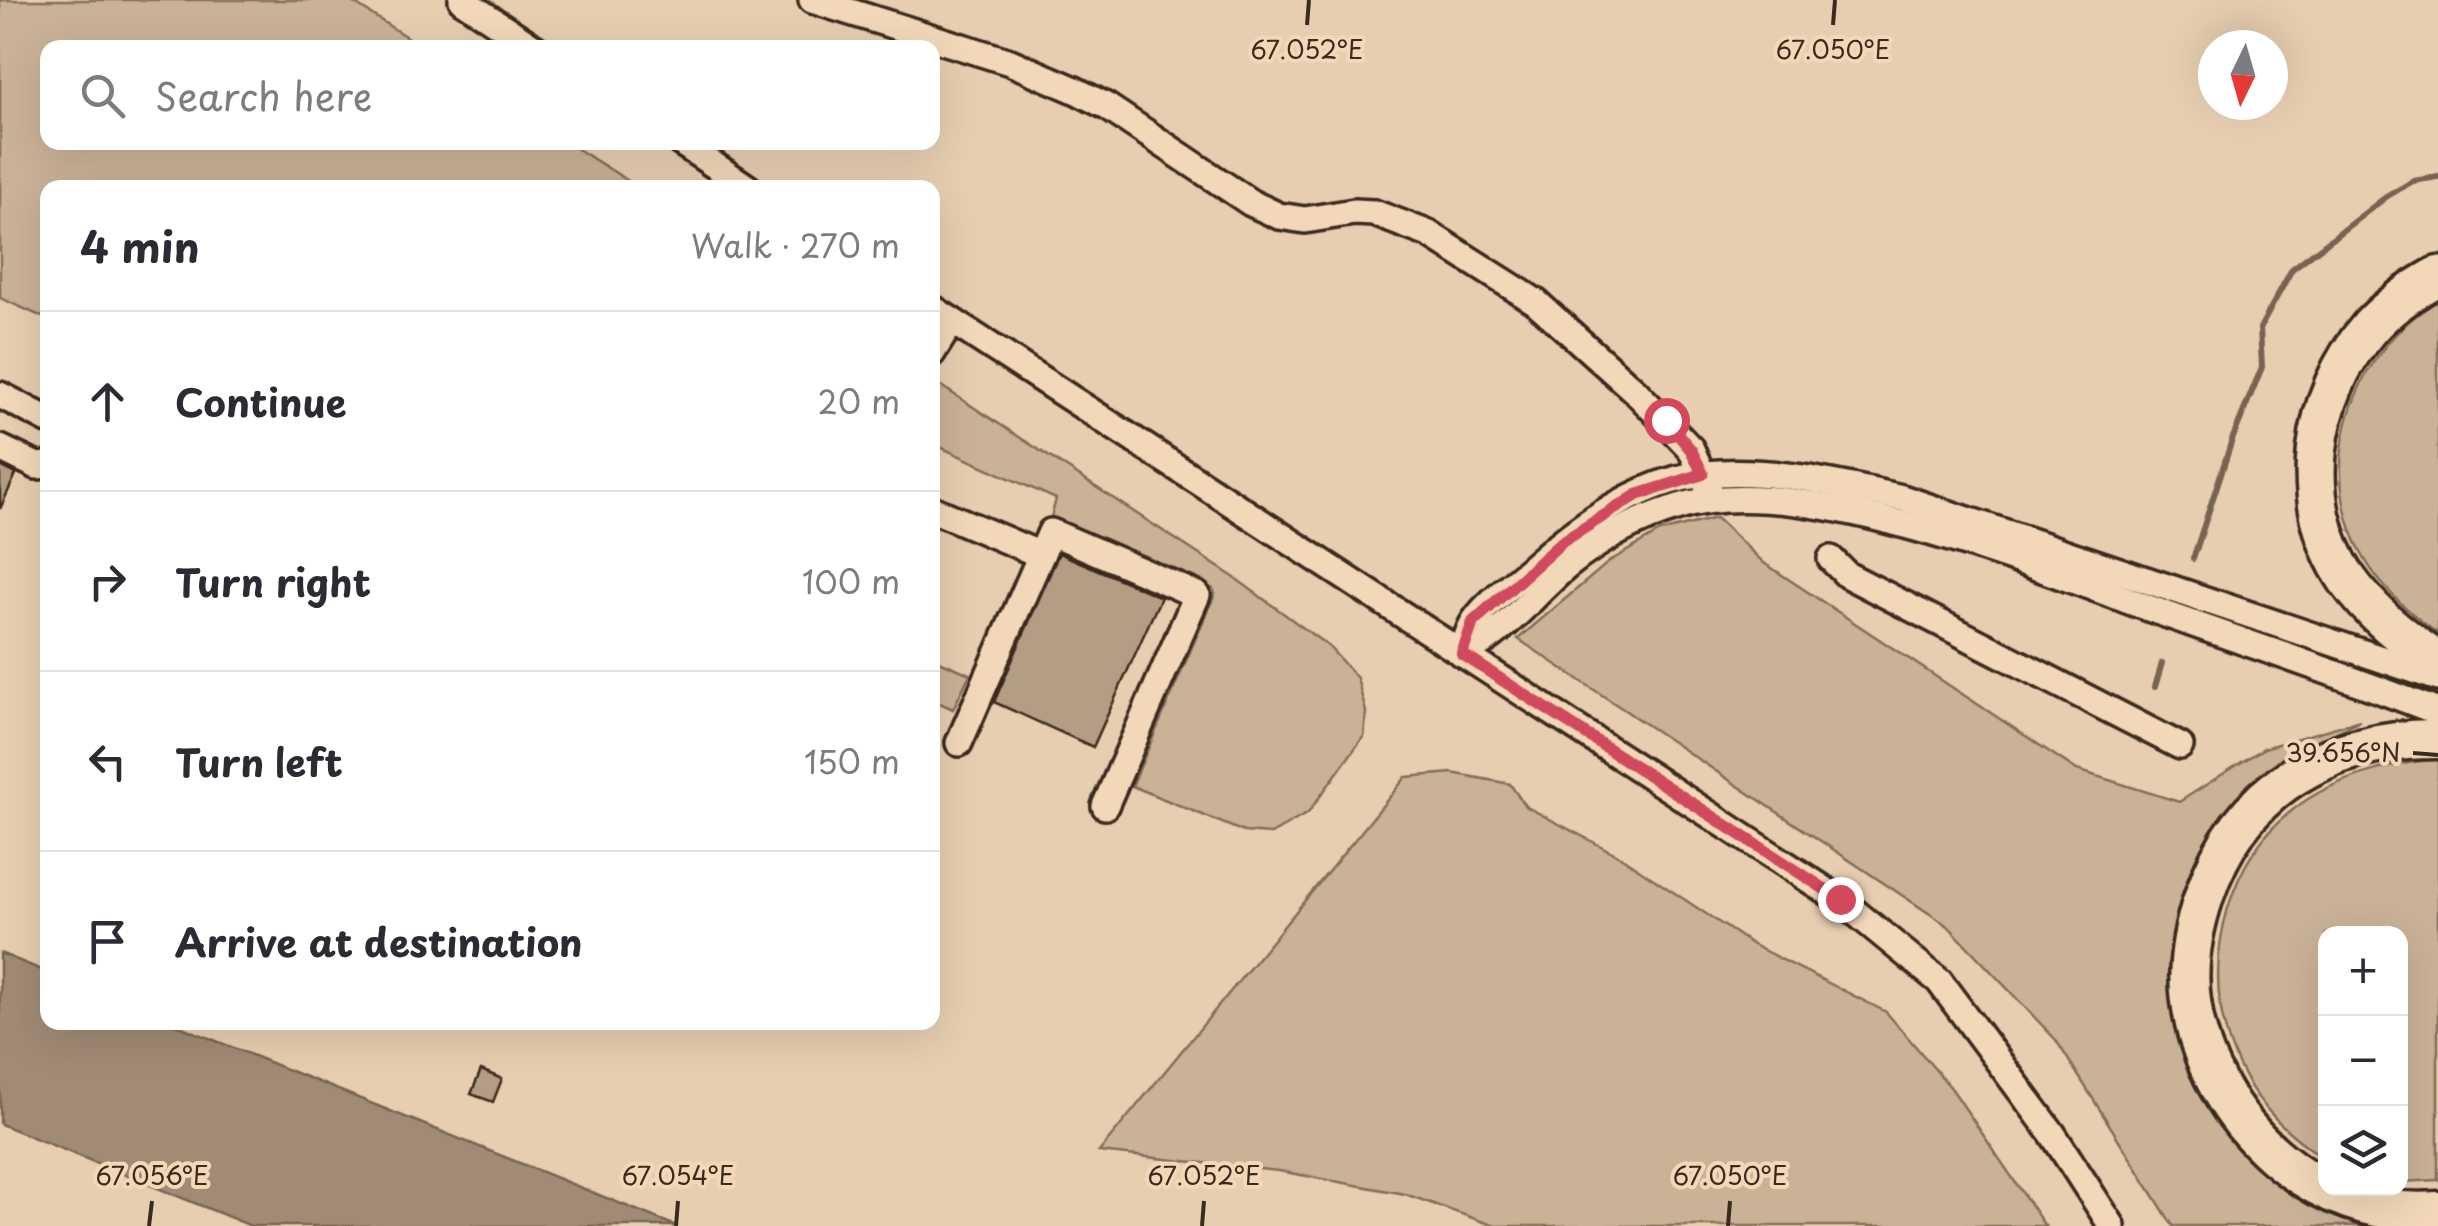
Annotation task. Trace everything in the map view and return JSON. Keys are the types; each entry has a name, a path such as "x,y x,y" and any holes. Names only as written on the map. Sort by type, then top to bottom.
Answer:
{"highway":[{"path":"2438,276 2394,304 2351,352 2327,404 2315,462 2321,518 2345,576 2386,622 2438,662"},
{"path":"2438,739 2397,741 2343,752 2316,762 2265,796 2234,834 2209,882 2192,939 2190,970 2191,1000 2207,1058 2234,1110 2258,1140 2286,1167 2314,1186 2348,1200 2382,1209 2438,1211"}],"street":[{"path":"462,0 522,40"},
{"path":"812,0 940,40"},
{"path":"940,40 1010,62 1075,90 1122,116 1251,203 1279,216 1304,220 1374,213 1429,234 1536,302 1666,420 1691,450 1713,499"},
{"path":"692,150 736,180"},
{"path":"942,314 1840,899 1939,981 2052,1134 2112,1226"},
{"path":"0,395 40,416"},
{"path":"0,448 40,466"},
{"path":"1462,654 1473,622 1562,542 1637,495 1703,474 1802,480 1902,498 2438,678"},
{"path":"1462,654 1494,635 1542,588 1592,548 1652,517 1713,499 1831,508 1902,524 2060,576 2438,712"},
{"path":"940,512 1041,554"},
{"path":"959,744 1051,532 1197,596 1106,806"},
{"path":"1831,559 1847,575 2180,746"}],"shaded area":[{"path":"0,0 349,0 411,40 40,40 40,150 579,150 627,180 40,180 40,316 0,298"},
{"path":"2438,300 2438,634 2383,584 2355,540 2344,502 2341,464 2346,425 2359,388 2379,354 2406,324"},
{"path":"940,385 1235,578 1328,646 1357,678 1366,712 1364,736 1308,813 1271,834 1244,832 1132,786 1215,594 1213,589 1050,521 1056,499 940,447"},
{"path":"1716,518 1764,563 2077,770 2179,802 2264,748 2360,720 2273,769 2228,809 2202,847 2184,888 2174,931 2171,975 2176,1019 2188,1062 2207,1102 2233,1140 2258,1168 2287,1191 2323,1209 2374,1226 2173,1226 2056,1040 1948,926 1518,639 1610,561 1660,532"},
{"path":"940,661 970,674 953,709 940,703"},
{"path":"2438,759 2438,1180 2408,1182 2408,926 2318,926 2318,1153 2268,1110 2248,1082 2222,1017 2218,982 2228,908 2244,868 2268,833 2322,791 2359,775"},
{"path":"1452,773 1510,784 1525,806 1616,854 1753,945 1886,1012 1952,1089 2045,1226 1495,1226 1405,1194 1279,1171 1099,1152 1406,777"},
{"path":"0,953 40,969 40,1030 189,1030 676,1226 251,1226 0,1124"}],"building":[{"path":"0,466 16,474 0,509"},
{"path":"1059,553 1161,597 1093,747 994,702"},
{"path":"481,1070 502,1079 493,1102 471,1094"}],"waterway":[{"path":"2193,559 2232,440 2262,367 2260,328 2292,269 2386,197 2413,181 2438,177"},
{"path":"2155,687 2162,663"}],"route":[{"path":"1666,420 1691,450 1703,474 1637,495 1562,542 1473,622 1462,654 1840,899"}]}
